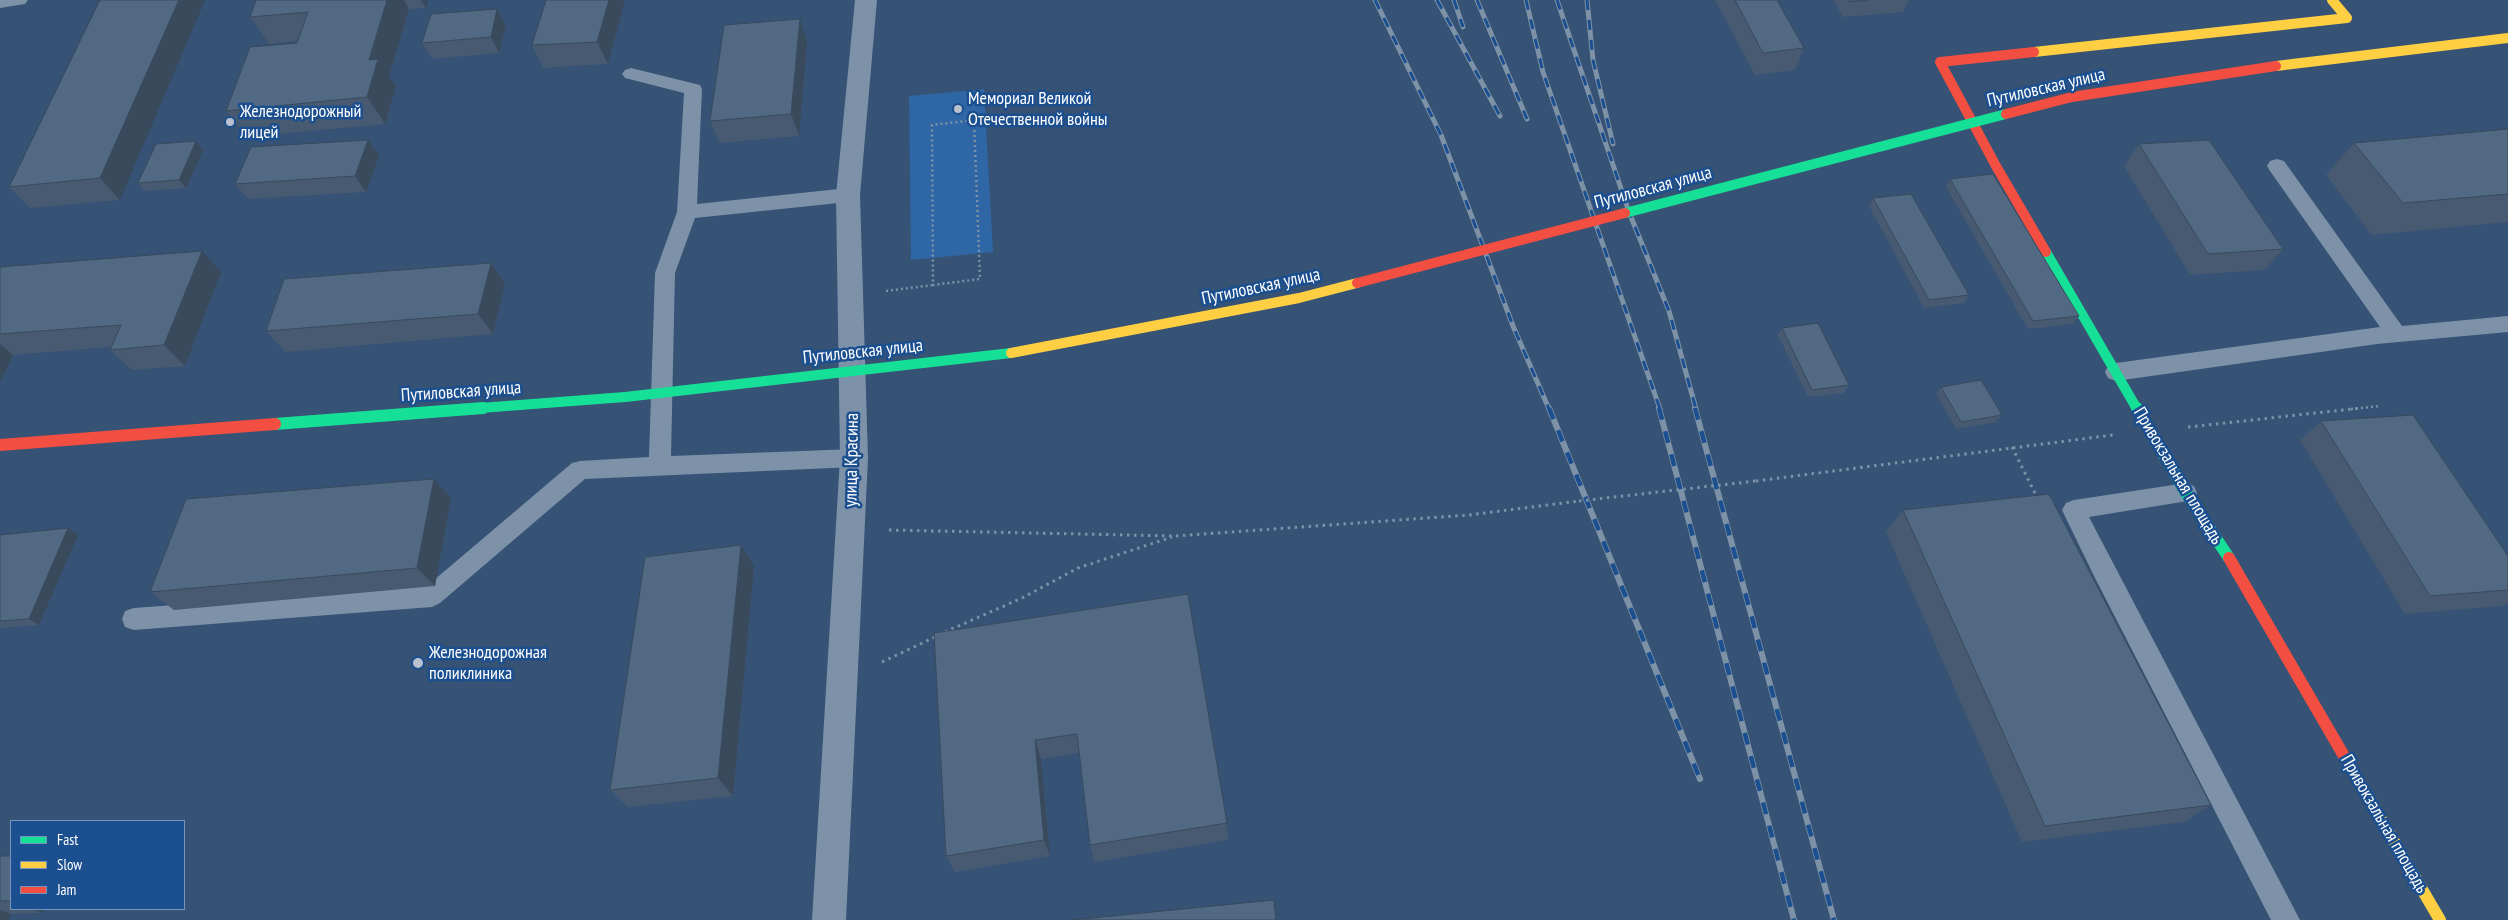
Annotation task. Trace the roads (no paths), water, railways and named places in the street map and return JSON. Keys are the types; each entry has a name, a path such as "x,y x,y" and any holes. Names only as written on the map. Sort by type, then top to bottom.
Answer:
{"main road":[{"name":"Привокзальная площадь","path":"2332,0 2347,18 1940,62 1996,166 2186,493 2230,560 2440,920"},
{"name":"Путиловская улица","path":"0,445 625,397 1001,354 1299,298 2072,97 2276,66 2508,38"}],"street":[{"name":"улица Красина","path":"829,920 854,458 848,195 866,0"}],"lane":[{"path":"0,2 19,0"},
{"path":"631,74 693,89 687,212 665,273 660,466"},
{"path":"2277,166 2396,334"},
{"path":"687,212 848,195"},
{"path":"2116,372 2396,334 2508,324"},
{"path":"134,619 432,596 580,470 854,458"},
{"path":"2186,493 2074,510 2104,573 2286,920"}],"railway":[{"path":"1375,0 1441,135 1513,326 1549,409"},
{"path":"1437,0 1500,116"},
{"path":"1454,0 1463,27"},
{"path":"1477,0 1527,119"},
{"path":"1526,0 1543,72 1660,409"},
{"path":"1557,0 1629,212 1669,311 1696,409"},
{"path":"1587,0 1593,60 1613,144"},
{"path":"1549,408 1700,779"},
{"path":"1659,408 1794,920"},
{"path":"1695,408 1834,920"}],"place":[{"name":"Мемориал Великой Отечественной войны","path":"958,109"},
{"name":"Железнодорожный лицей","path":"230,122"},
{"name":"Железнодорожная поликлиника","path":"418,663"}]}
